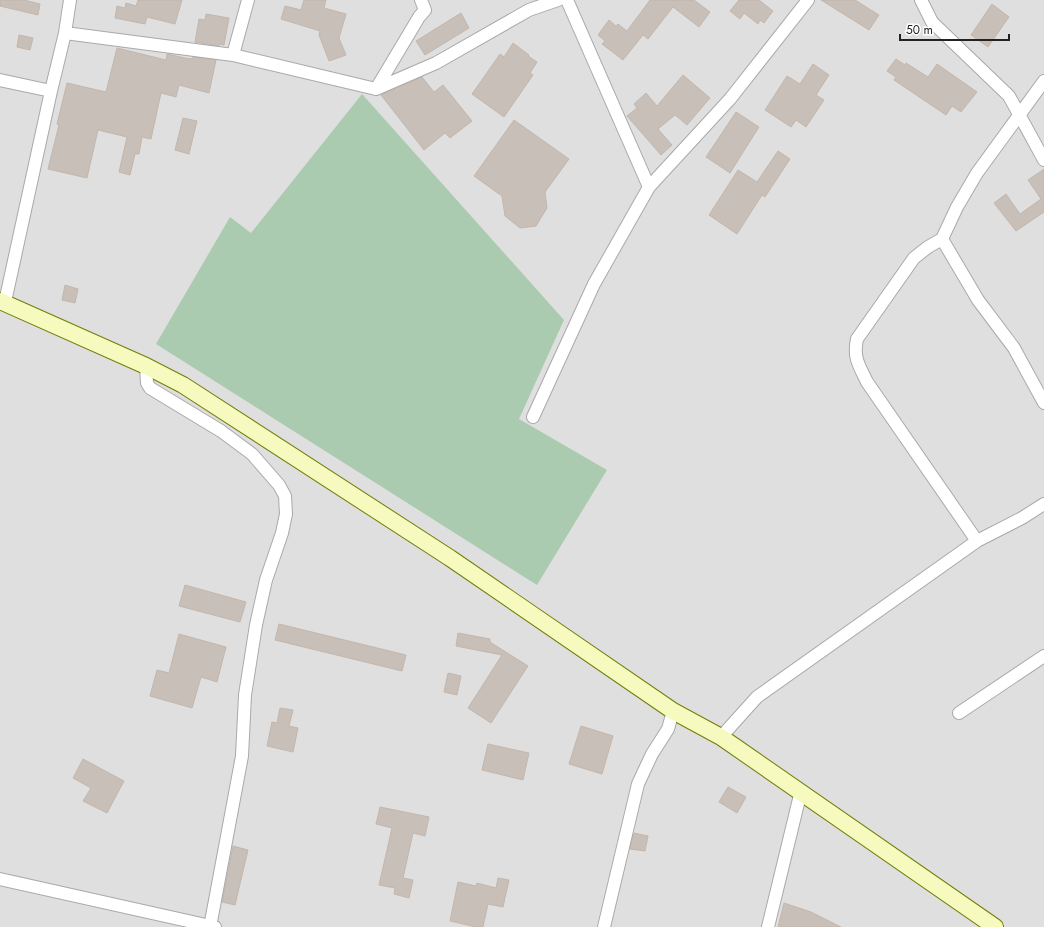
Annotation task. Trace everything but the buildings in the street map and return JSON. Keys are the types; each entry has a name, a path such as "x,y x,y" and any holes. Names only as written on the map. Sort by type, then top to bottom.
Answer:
{"street":[{"path":"70,0 65,33 2,301 146,366 183,385 450,558 673,711 721,737 995,927"},
{"path":"233,55 248,0"},
{"path":"376,89 419,17 425,10 421,0"},
{"path":"65,33 233,55 376,89 436,63 529,10 558,0"},
{"path":"567,0 649,187"},
{"path":"533,417 594,284 649,187 730,99 808,0"},
{"path":"921,0 932,22 1009,96 1044,160"},
{"path":"0,80 51,91"},
{"path":"977,540 867,382 856,360 855,349 857,339 914,258 928,247 942,240 957,207 977,173 1044,81"},
{"path":"942,240 978,300 1014,348 1044,403"},
{"path":"0,879 212,927 242,756 245,696 256,625 266,580 286,514 285,496 279,485 252,454 221,430 150,388 147,383 146,366"},
{"path":"721,737 757,697 977,540 1022,518 1044,504"},
{"path":"959,713 1044,656"},
{"path":"604,927 638,784 652,754 668,729 673,711"},
{"path":"768,927 801,792"}],"shaded area":[{"path":"0,0 1044,0 1044,927 0,927"}],"green space":[{"path":"362,94 564,320 519,419 607,470 537,585 156,344 230,217 251,233"}]}
